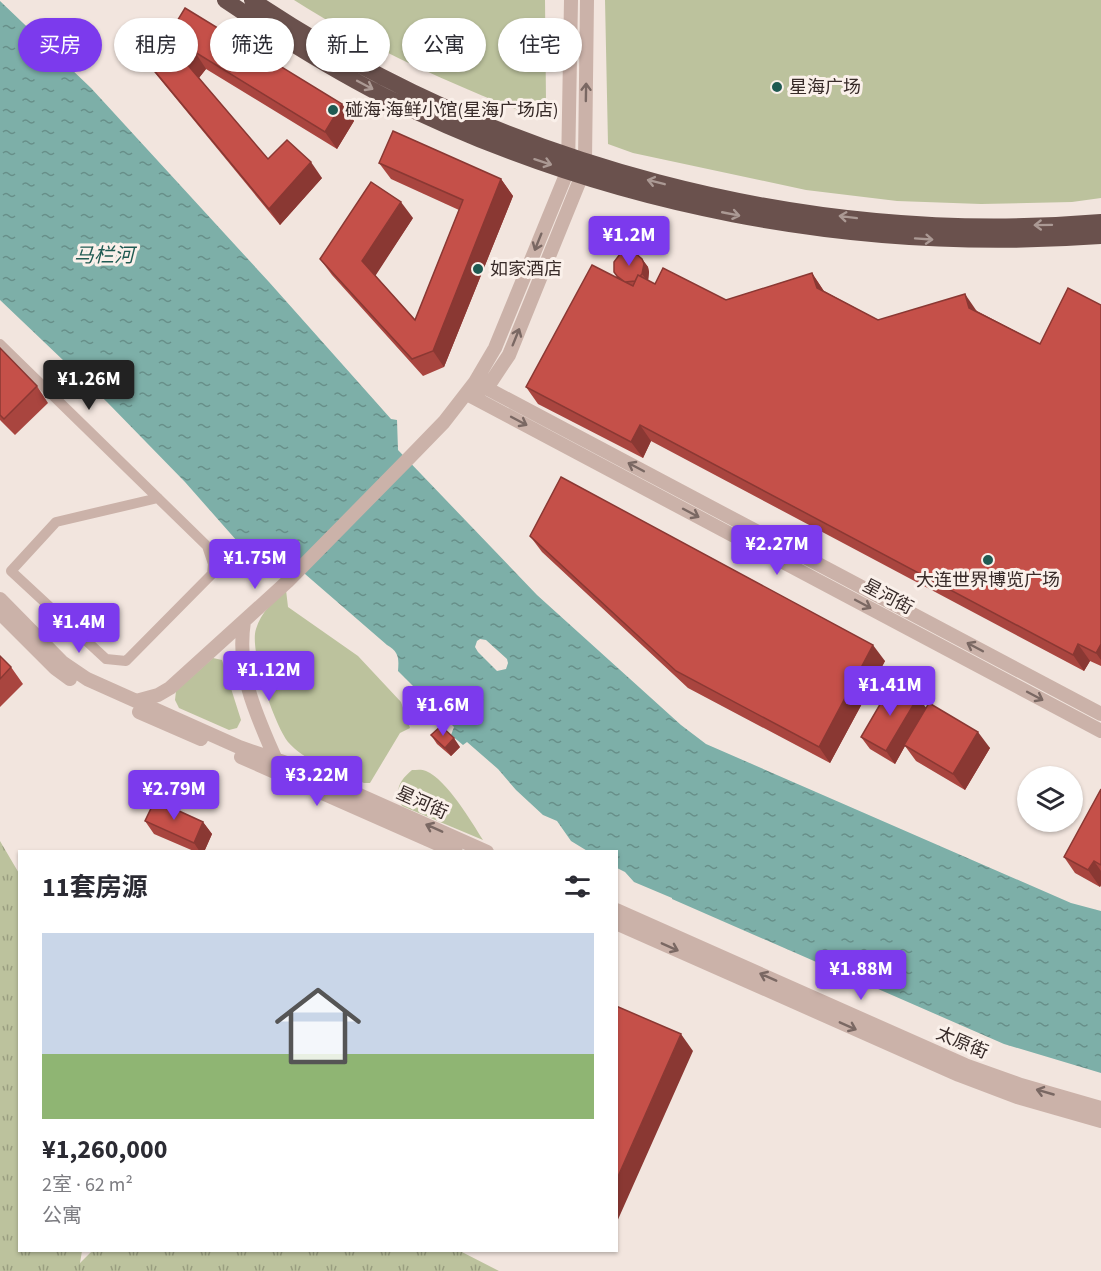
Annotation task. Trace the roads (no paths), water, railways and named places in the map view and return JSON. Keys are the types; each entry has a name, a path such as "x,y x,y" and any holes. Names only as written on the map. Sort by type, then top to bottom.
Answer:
{"highway":[{"path":"225,0 301,50 385,96 472,136 576,165 691,206 771,222 852,233 933,240 1016,240 1101,236"},
{"path":"252,0 309,37 392,82 576,165 617,171 694,191 772,207 852,217 931,224 1024,225 1101,222"}],"street":[{"path":"571,0 576,165"},
{"path":"136,701 158,695 170,688 288,581 411,456 467,394 481,385 495,348 576,165 587,0"},
{"path":"0,344 158,498 207,546 213,564 212,574 126,661 106,659 11,571 56,522 158,498"},
{"name":"星河街","path":"481,385 1101,714"},
{"name":"星河街","path":"467,394 1101,731"},
{"name":"星河街","path":"0,599 72,671 87,680 239,747 376,817 451,850"},
{"name":"星河街","path":"0,613 55,668 82,687 482,850"},
{"path":"244,621 240,642 242,666 273,764"},
{"name":"太原街","path":"618,911 965,1065 1021,1085 1101,1108"},
{"name":"太原街","path":"618,924 959,1075 1017,1097 1101,1121"}],"water":[{"name":"马栏河","path":"0,1 18,18 18,72 74,72 91,88 391,419 397,420 398,450 537,595 681,725 706,744 1071,903 1101,911 1101,1073 1004,1044 634,882 625,872 618,868 618,850 586,850 571,841 557,821 543,815 516,790 498,769 467,742 463,745 451,735 454,727 398,671 398,659 394,650 290,561 252,558 185,482 107,402 0,300","holes":["486,640 507,659 506,669 497,671 478,652 475,647 477,641"]}],"place":[{"name":"星海广场","path":"777,87"},
{"name":"碰海·海鲜小馆(星海广场店)","path":"333,110"},
{"name":"如家酒店","path":"478,269"},
{"name":"大连世界博览广场","path":"988,560"}]}
